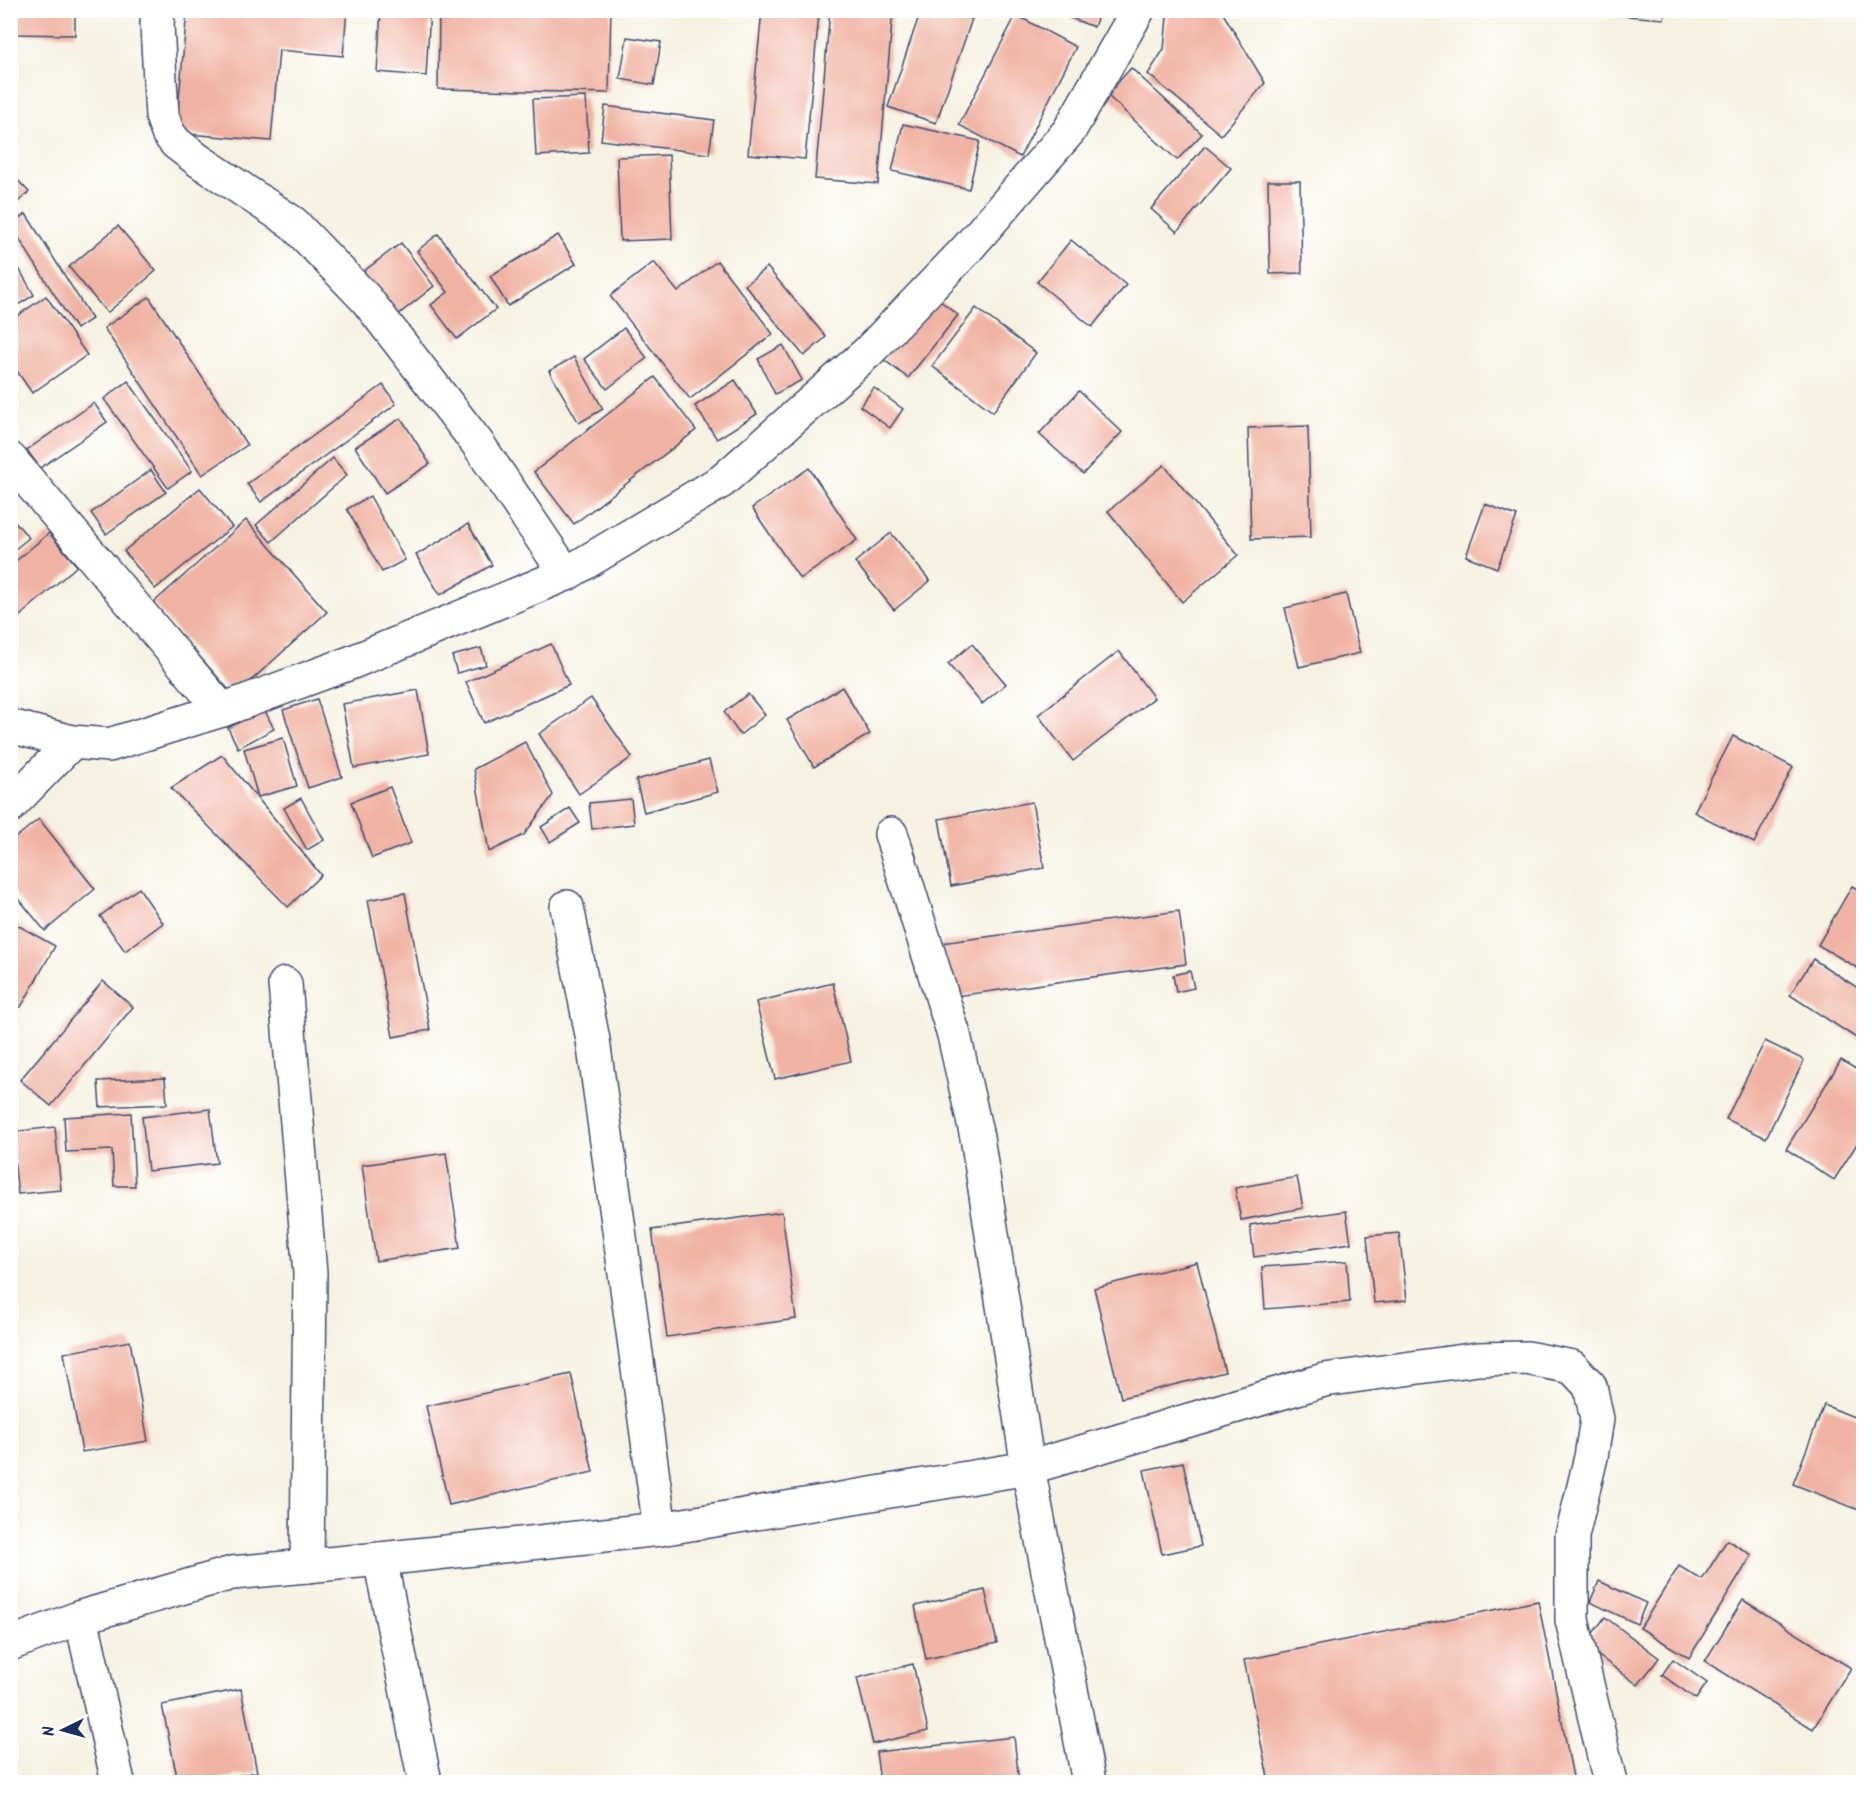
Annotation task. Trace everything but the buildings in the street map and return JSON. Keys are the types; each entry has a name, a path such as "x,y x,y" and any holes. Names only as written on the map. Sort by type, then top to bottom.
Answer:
{"street":[{"path":"158,10 162,116 168,133 176,143 198,160 293,223 366,299 478,444 566,574"},
{"path":"10,726 72,742 109,745 222,710 350,663 566,574 722,481 868,352 965,251 1069,131 1138,10"},
{"path":"10,459 222,710"},
{"path":"10,806 72,742"},
{"path":"891,834 954,1035 977,1137 1028,1468 1089,1782"},
{"path":"567,907 593,1040 660,1529"},
{"path":"285,984 310,1274 307,1566"},
{"path":"10,1644 81,1617 232,1573 660,1529 1028,1468 1324,1380 1478,1359 1527,1358 1572,1367 1590,1386 1597,1419 1591,1458 1572,1536 1572,1620 1610,1782"},
{"path":"380,1559 425,1782"},
{"path":"81,1617 118,1782"}]}
